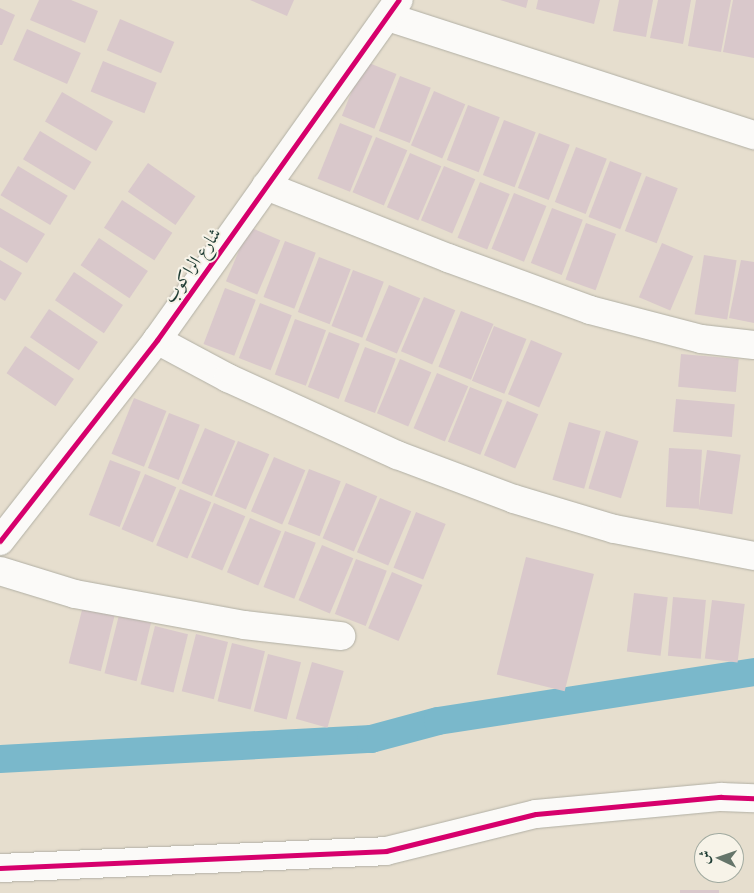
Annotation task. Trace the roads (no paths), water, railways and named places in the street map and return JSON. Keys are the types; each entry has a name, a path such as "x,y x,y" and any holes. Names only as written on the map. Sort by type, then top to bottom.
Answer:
{"street":[{"path":"394,9 754,135"},
{"name":"شارع الراكوب","path":"0,540 157,340 394,9"},
{"path":"266,186 448,258 590,310 701,340 754,345"},
{"path":"157,340 228,378 397,455 514,499 614,530 754,556"},
{"path":"0,571 75,594 244,625 341,636"},
{"path":"0,868 386,850 536,814 721,797 754,798"}],"waterway":[{"path":"0,759 371,739 438,721 754,672"}]}
